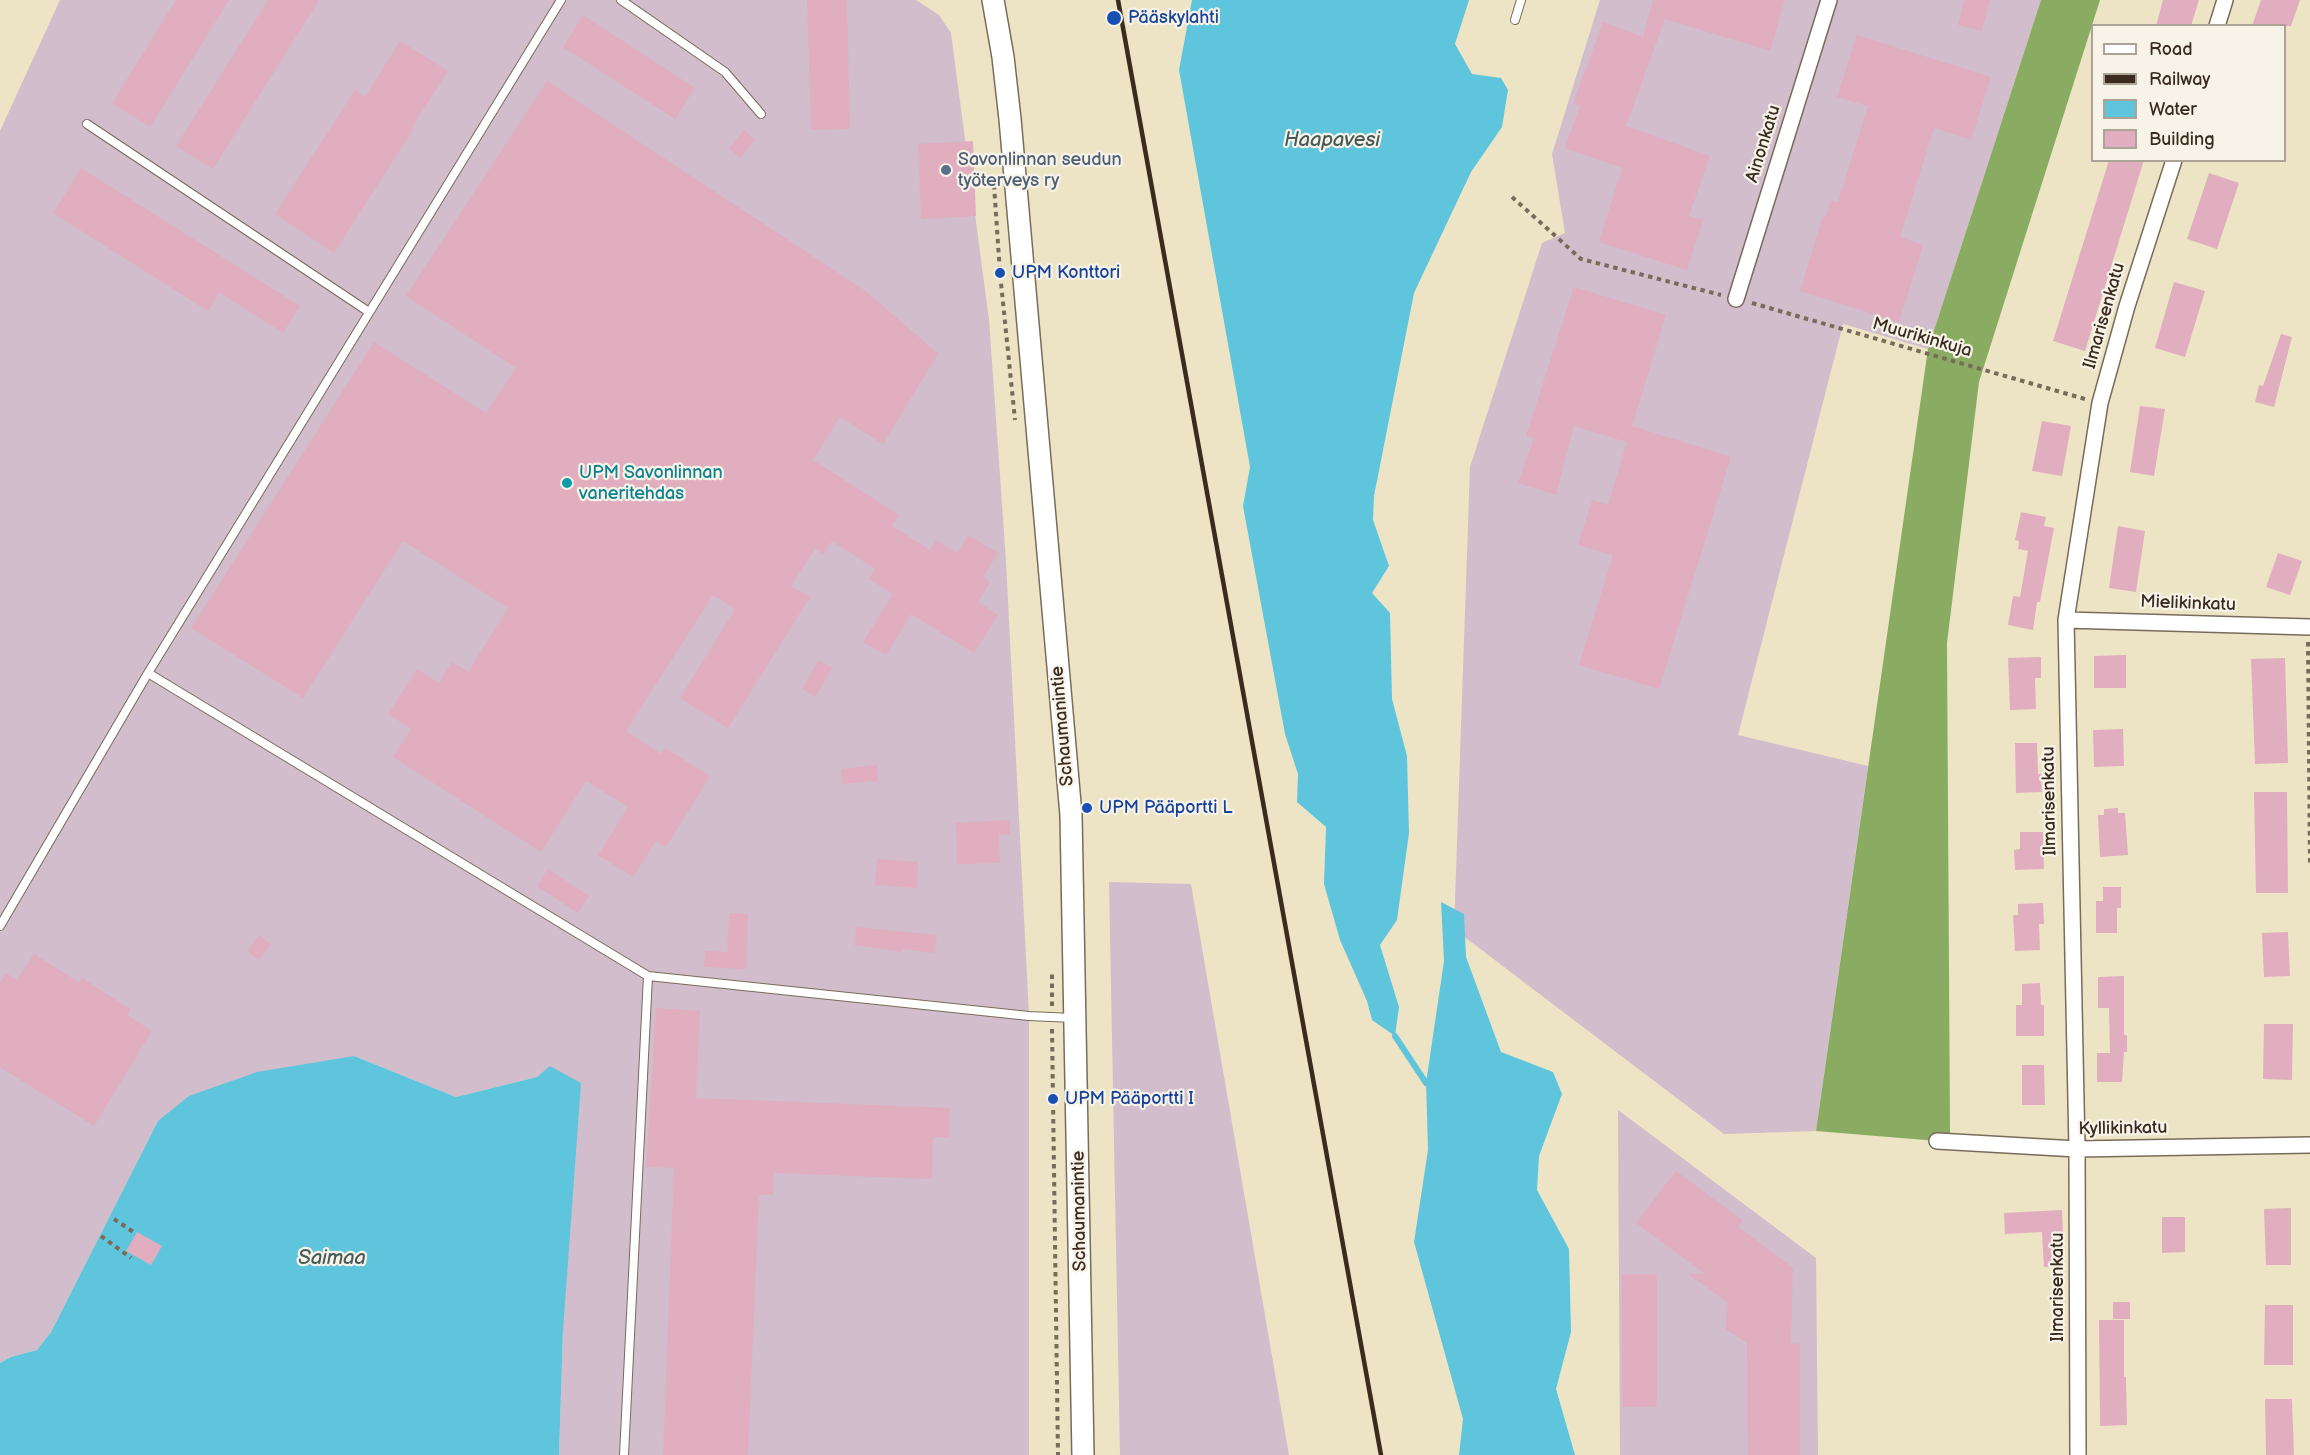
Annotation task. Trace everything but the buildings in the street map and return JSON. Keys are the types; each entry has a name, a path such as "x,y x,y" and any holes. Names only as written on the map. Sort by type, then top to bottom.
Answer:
{"street":[{"name":"Schaumanintie","path":"993,0 1011,119 1026,320 1070,804 1083,1455"},
{"name":"Ainonkatu","path":"1736,299 1829,0"},
{"path":"2218,24 2225,0"},
{"name":"Ilmarisenkatu","path":"2078,1455 2076,1149 2066,620 2100,403 2127,306 2173,162"},
{"name":"Mielikinkatu","path":"2066,620 2309,627"},
{"name":"Kyllikinkatu","path":"1937,1141 2076,1149 2310,1145"}],"lane":[{"path":"0,926 148,673 561,0"},
{"path":"621,0 725,72 761,114"},
{"path":"1515,21 1521,0"},
{"path":"87,124 369,312"},
{"path":"148,673 648,976 1076,1019"},
{"path":"624,1455 648,976"}],"path":[{"path":"994,177 1001,285 1016,429"},
{"name":"Muurikinkuja","path":"1512,197 1581,259 1736,299 2100,403"},
{"path":"2309,627 2310,866"},
{"path":"1052,966 1058,1455"},
{"path":"114,1219 135,1233"},
{"path":"101,1236 131,1258"}],"shaded area":[{"path":"60,0 916,0 939,15 951,33 989,320 1006,561 1029,1016 1029,1455 559,1455 563,1330 537,1077 456,1097 354,1056 158,1121 51,1332 37,1350 11,1357 0,1363 0,131"},
{"path":"1600,0 2041,0 1928,349 1843,324 1738,735 1868,766 1816,1131 1724,1134 1454,929 1470,467 1542,243 1565,233 1552,154"},
{"path":"1109,882 1191,884 1289,1455 1120,1455"},
{"path":"1618,1110 1816,1258 1818,1455 1620,1455"}],"green space":[{"path":"2041,0 2100,0 1979,382 1947,643 1950,1133 1937,1141 1816,1131 1928,349"}],"water":[{"name":"Haapavesi","path":"1192,0 1469,0 1455,44 1472,74 1501,78 1508,90 1502,127 1471,172 1414,293 1374,496 1373,520 1389,566 1372,593 1390,613 1392,699 1407,756 1409,833 1397,920 1380,945 1399,1007 1395,1036 1372,1020 1367,1001 1340,940 1324,884 1326,827 1297,802 1298,774 1285,734 1243,506 1250,467 1179,70"},
{"path":"1441,902 1464,914 1466,957 1501,1052 1553,1072 1562,1094 1539,1156 1537,1190 1569,1249 1571,1332 1556,1389 1575,1455 1459,1455 1463,1419 1414,1242 1428,1150 1426,1083 1444,961"},
{"name":"Saimaa","path":"354,1056 456,1097 537,1077 550,1066 581,1083 563,1330 559,1455 0,1455 0,1363 11,1357 37,1350 51,1332 158,1121 189,1096 257,1072"}],"waterway":[{"path":"1395,1036 1426,1083"}],"railway":[{"path":"1118,0 1381,1455"}],"place":[{"name":"Pääskylahti","path":"1114,18"},
{"name":"Savonlinnan seudun työterveys ry","path":"946,170"},
{"name":"UPM Konttori","path":"1000,273"},
{"name":"UPM Savonlinnan vaneritehdas","path":"567,483"},
{"name":"UPM Pääportti L","path":"1087,808"},
{"name":"UPM Pääportti I","path":"1053,1099"}]}
